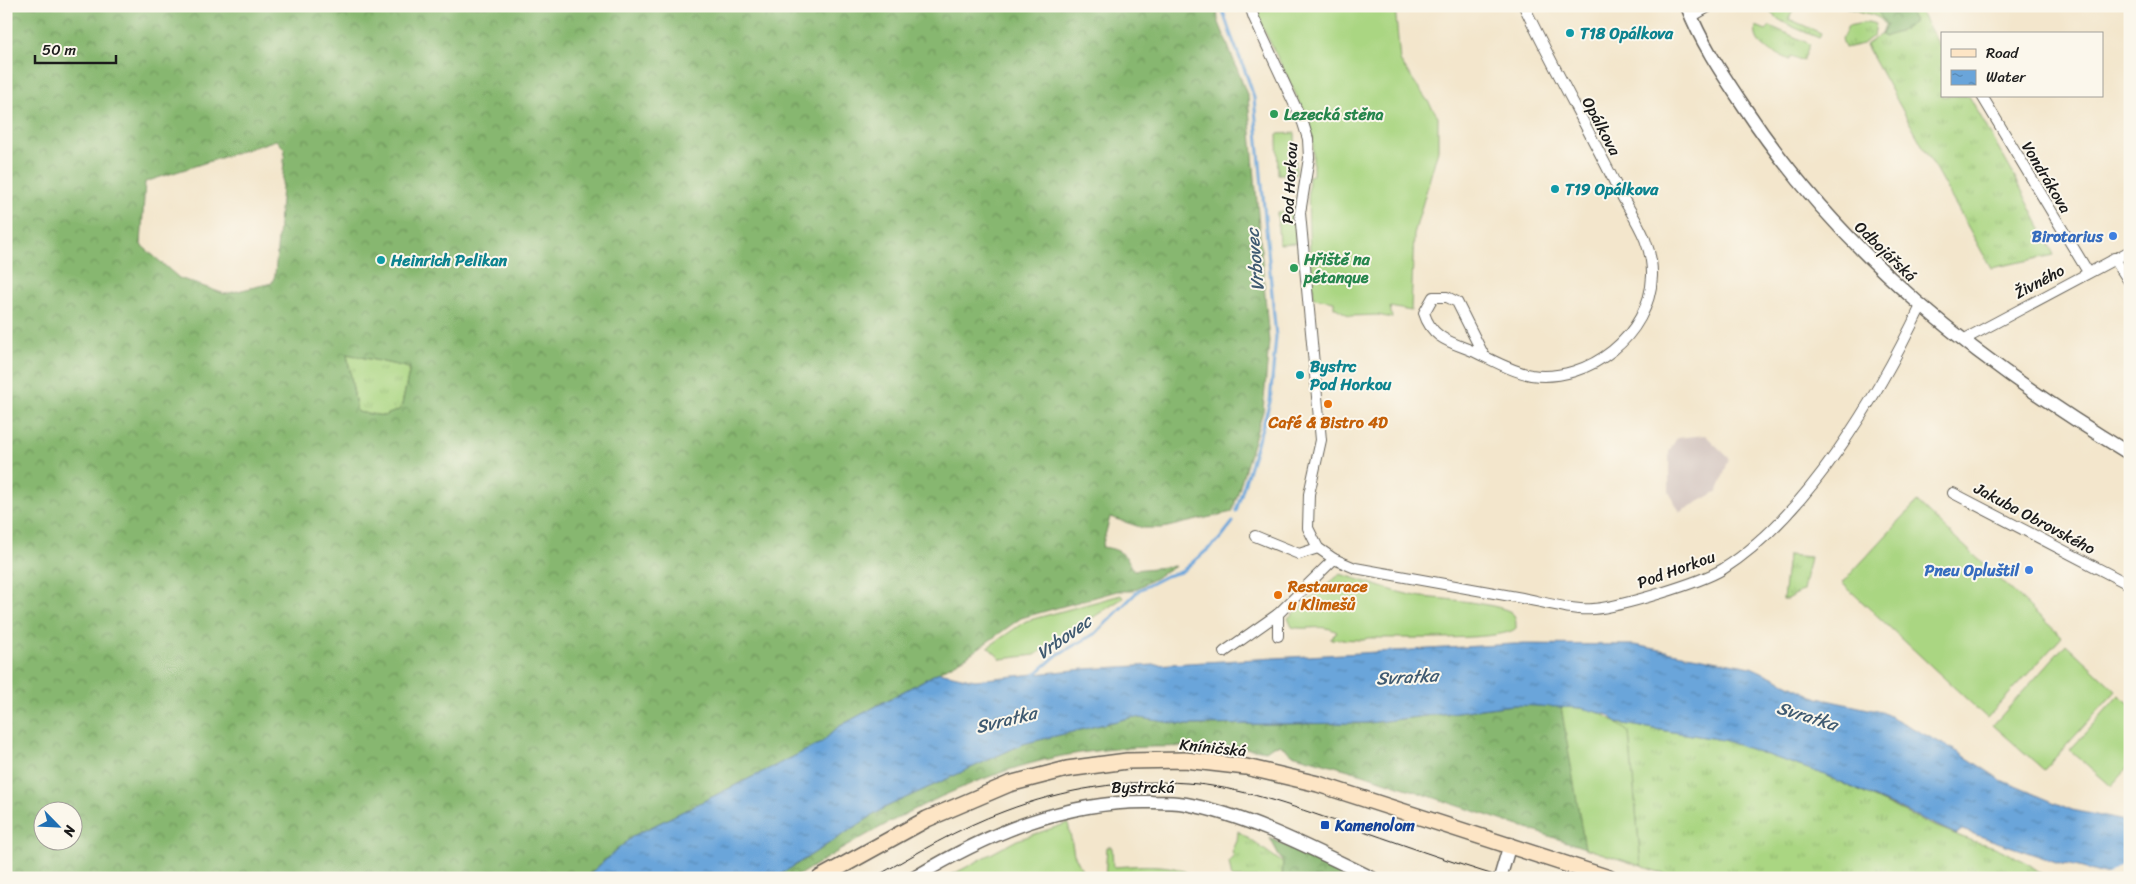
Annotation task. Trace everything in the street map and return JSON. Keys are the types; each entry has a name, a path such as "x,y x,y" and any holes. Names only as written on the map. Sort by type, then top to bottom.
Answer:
{"main road":[{"name":"Kníničská","path":"820,878 927,819 1009,784 1067,769 1126,761 1185,760 1246,767 1318,784 1510,844 1610,878"}],"street":[{"name":"Pod Horkou","path":"1250,6 1296,106 1308,139 1309,158 1300,213 1321,440 1309,494 1308,528 1318,548 1334,559 1355,568 1592,610 1655,594 1722,570 1778,523 1820,474 1857,422 1895,360 1921,306"},
{"name":"Opálkova","path":"1484,356 1457,302 1448,297 1432,297 1424,313 1428,326 1439,337 1484,356 1529,375 1552,376 1576,370 1606,356 1618,346 1639,320 1652,276 1649,252 1641,226 1618,188 1524,6"},
{"path":"1689,12 1710,6"},
{"name":"Odbojářská","path":"1689,12 1709,53 1760,130 1811,198 1867,258 1963,340 2056,409 2130,454"},
{"name":"Vondrákova","path":"1983,98 2088,272"},
{"name":"Živného","path":"1963,340 2130,251"},
{"path":"2114,258 2130,283"},
{"name":"Jakuba Obrovského","path":"1953,492 2130,585"},
{"path":"1255,536 1299,554 1318,548"},
{"path":"1224,652 1278,614 1334,559"},
{"path":"1278,614 1278,636"},
{"name":"Bystrcká","path":"914,878 994,834 1049,815 1095,804 1121,801 1184,803 1239,818 1372,878"},
{"path":"1500,878 1510,844"}],"shaded area":[{"path":"1705,435 1729,458 1718,491 1680,512 1669,492 1669,451 1677,438"}],"green space":[{"path":"6,6 1217,6 1218,20 1248,97 1269,342 1263,411 1232,512 1163,528 1143,528 1110,517 1102,547 1122,553 1133,570 1176,566 1132,591 1117,591 1021,618 966,657 838,727 821,743 633,836 585,878 6,878","holes":["276,140 285,149 275,275 272,283 225,294 179,278 141,245 145,182","347,354 410,368 401,409 384,416 357,412"]},
{"path":"1254,6 1395,6 1400,61 1438,116 1438,150 1414,234 1411,311 1390,307 1392,318 1378,315 1350,316 1334,307 1334,301 1314,298 1308,192 1309,176 1313,175 1313,139 1310,123 1257,16"},
{"path":"1767,6 1795,6 1789,19 1821,33 1819,38 1781,21 1769,11"},
{"path":"1844,6 1917,6 1941,48 1941,98 1970,98 2016,179 2054,255 1991,268 1866,45 1882,33 1885,25 1873,15"},
{"path":"1866,6 1907,6 1914,22 1901,31 1884,37 1882,34 1887,25 1877,11"},
{"path":"1868,22 1876,24 1874,35 1863,44 1845,48 1842,39 1848,26"},
{"path":"1756,26 1766,30 1770,26 1810,44 1803,61 1791,56 1789,60 1765,48 1757,39"},
{"path":"1295,133 1296,174 1278,174 1277,134"},
{"path":"1294,211 1296,243 1279,244 1277,212"},
{"path":"347,354 410,368 401,409 384,416 357,412"},
{"path":"1917,502 2062,637 1987,718 1842,583"},
{"path":"1788,555 1810,557 1803,590 1788,599 1783,599"},
{"path":"1340,574 1409,595 1471,602 1502,608 1513,614 1516,620 1516,628 1507,632 1470,637 1367,638 1364,640 1330,639 1337,632 1332,629 1292,627 1288,618"},
{"path":"1121,595 1123,598 1035,655 1001,659 988,647 1026,621"},
{"path":"2066,644 2116,691 2044,770 1993,725"},
{"path":"2119,695 2130,704 2130,765 2111,786 2070,750"},
{"path":"1513,705 1561,706 1585,848 1363,774 1292,754 1280,745 1273,746 1266,751 1217,748 1136,748 1062,756 1027,764 992,776 958,789 890,822 794,878 775,878 886,807 1023,744 1133,717 1186,725 1369,723"},
{"path":"1561,706 1598,712 1629,733 1641,866 1585,848"},
{"path":"1617,723 1723,740 1820,773 1932,825 1972,841 1995,847 2026,862 2048,878 2021,874 2013,878 1676,878 1641,866 1629,734"},
{"path":"1068,823 1074,854 1086,878 946,878 1017,840"},
{"path":"1238,831 1283,863 1282,878 1232,878 1229,862 1234,857 1232,852 1237,841"},
{"path":"1270,838 1351,878 1282,878 1283,863"},
{"path":"1107,847 1112,847 1113,867 1167,867 1178,869 1193,878 1105,878"}],"water":[{"name":"Svratka","path":"1514,644 1634,645 1751,667 1818,698 1882,712 1958,752 2001,780 2072,810 2130,822 2130,878 2112,876 2062,864 1962,830 1956,834 1820,773 1723,740 1617,723 1609,715 1581,708 1513,705 1369,723 1186,725 1133,717 1023,744 886,807 775,878 585,878 633,836 821,743 838,727 939,672 975,680 1085,669"}],"pier":[{"path":"2130,858 2130,878 2105,877 2107,875"}],"waterway":[{"name":"Vrbovec","path":"1222,6 1254,98 1276,337 1270,402 1236,511"},
{"name":"Vrbovec","path":"1034,675 1057,655 1096,633 1139,590 1166,576 1181,572 1219,540 1233,522"}],"tram line":[{"path":"873,878 954,833 1027,803 1095,787 1164,782 1207,785 1265,798 1503,878"}],"place":[{"name":"T18 Opálkova","path":"1570,33"},
{"name":"Lezecká stěna","path":"1274,114"},
{"name":"T19 Opálkova","path":"1555,189"},
{"name":"Birotarius","path":"2113,236"},
{"name":"Heinrich Pelikan","path":"381,260"},
{"name":"Hřiště na pétanque","path":"1294,268"},
{"name":"Bystrc Pod Horkou","path":"1300,375"},
{"name":"Café & Bistro 4D","path":"1328,404"},
{"name":"Pneu Opluštil","path":"2029,570"},
{"name":"Restaurace u Klimešů","path":"1278,595"},
{"name":"Kamenolom","path":"1325,825"}]}
